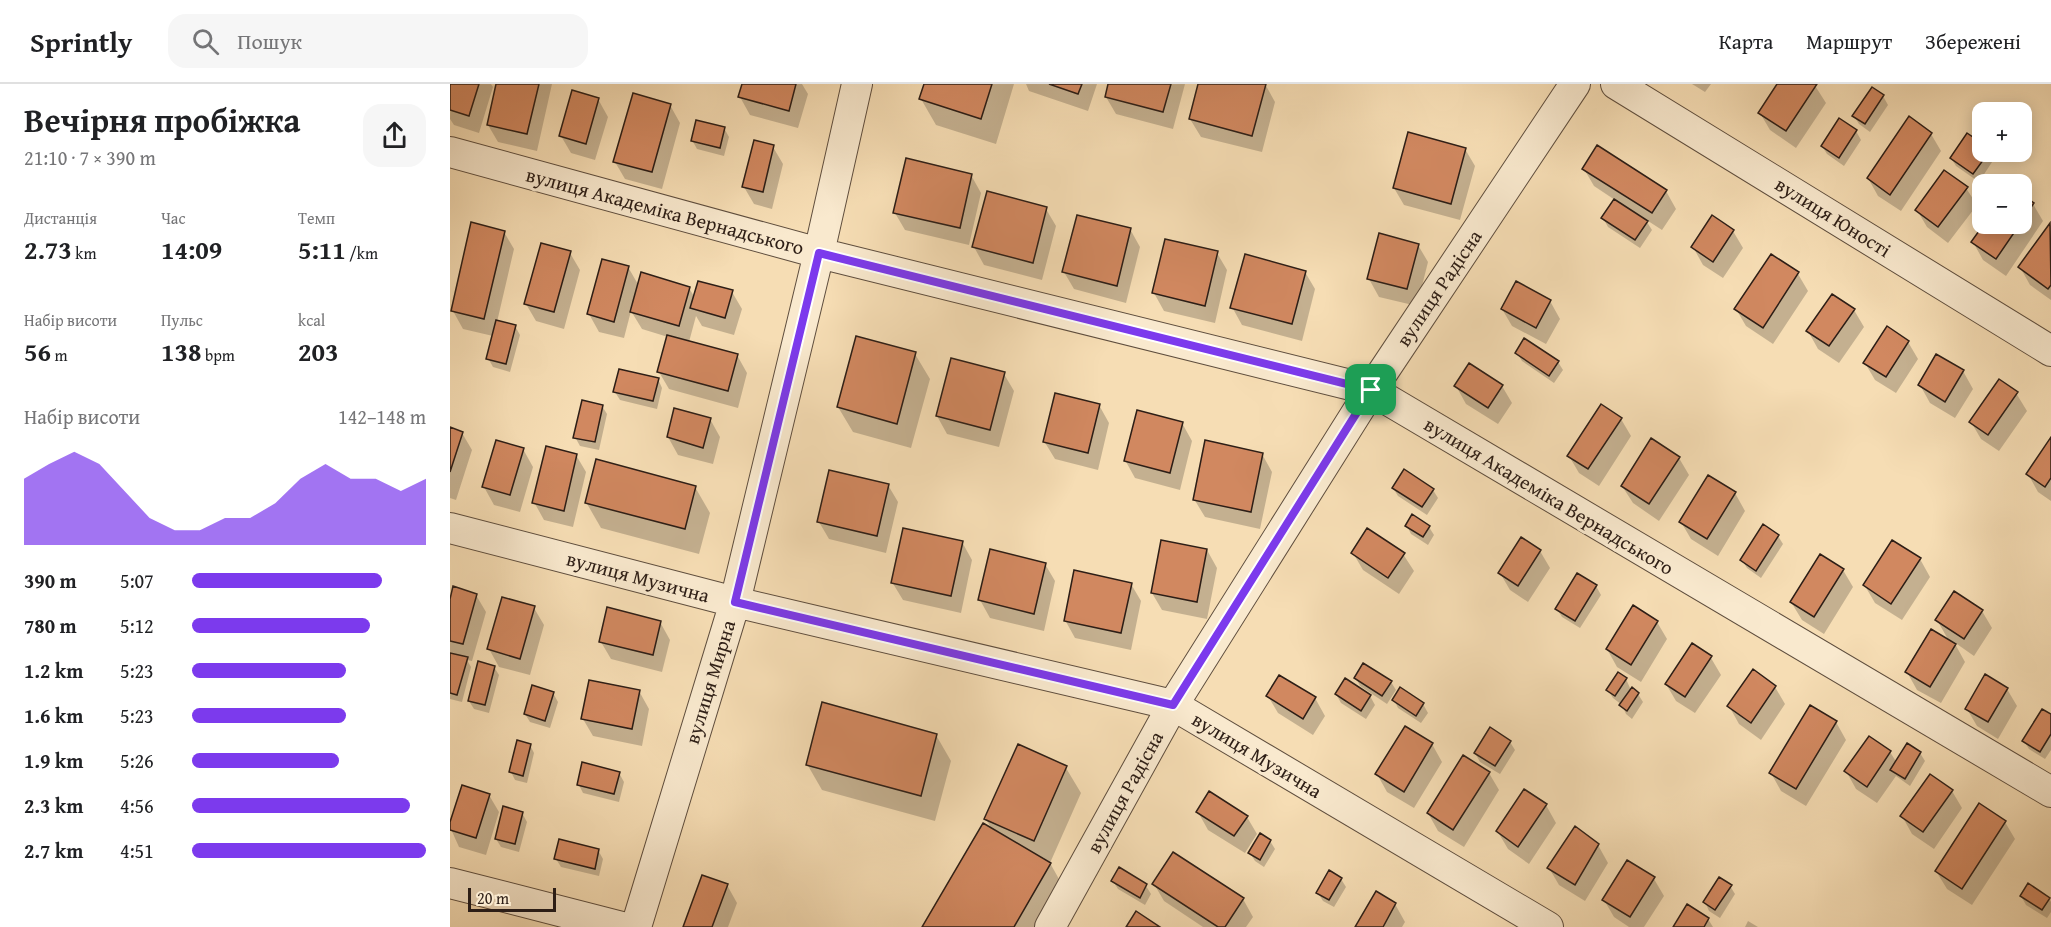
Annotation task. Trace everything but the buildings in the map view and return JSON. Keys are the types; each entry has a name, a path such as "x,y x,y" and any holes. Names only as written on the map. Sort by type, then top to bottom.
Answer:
{"street":[{"name":"вулиця Мирна","path":"636,927 735,602 857,84"},
{"name":"вулиця Радісна","path":"1050,927 1173,705 1371,390 1575,84"},
{"name":"вулиця Юності","path":"1616,84 2051,351"},
{"name":"вулиця Академіка Вернадського","path":"450,152 819,253 1371,390 2051,792"},
{"name":"вулиця Музична","path":"450,528 735,602 1173,705 1548,927"},
{"path":"450,883 622,927"}],"route":[{"path":"819,253 1371,390 1173,705 735,602 819,253"}]}
